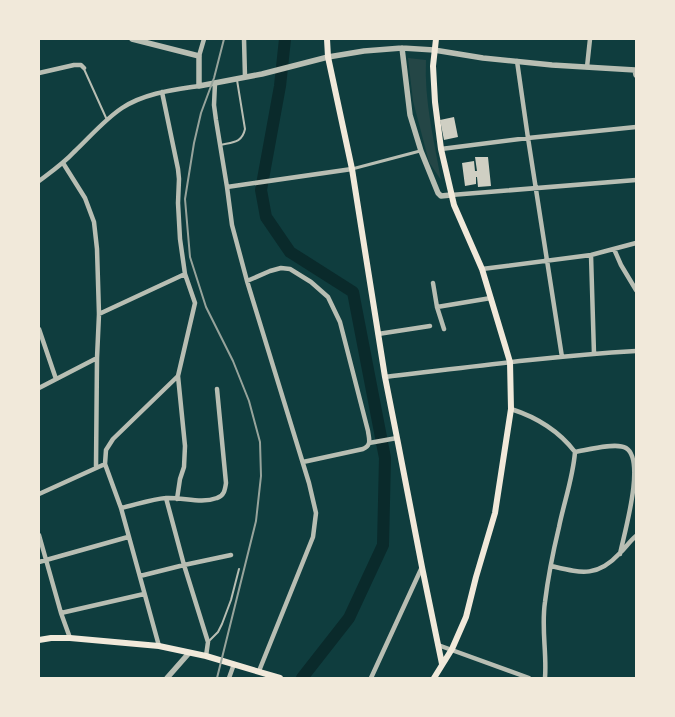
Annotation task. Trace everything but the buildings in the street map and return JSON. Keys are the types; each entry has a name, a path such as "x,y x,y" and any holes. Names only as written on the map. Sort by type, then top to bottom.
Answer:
{"main road":[{"path":"327,39 328,57 352,169 393,439 442,664"},
{"path":"434,678 452,650 466,617 495,513 511,392 510,362 482,269 454,205 441,149 433,66 436,39"},
{"path":"39,640 70,638 159,646 206,656 279,678"}],"street":[{"path":"132,39 199,56"},
{"path":"199,86 199,56 204,39"},
{"path":"244,39 245,77"},
{"path":"588,67 590,39"},
{"path":"402,48 410,115 421,151 438,192 442,196 636,180"},
{"path":"39,181 63,163 107,120 123,107 138,99 162,92 262,74 364,50 402,48 434,50 482,58 636,71"},
{"path":"518,61 562,357"},
{"path":"39,73 74,64 81,65 84,68"},
{"path":"215,83 214,105 232,225 247,280 310,483 316,513 314,537 259,672"},
{"path":"162,92 178,169 180,239 184,274 194,297 195,308 178,376 185,446 184,467 177,499"},
{"path":"441,149 636,127"},
{"path":"227,187 352,169 421,151"},
{"path":"63,163 85,198 94,222 98,249 99,314 96,467"},
{"path":"482,269 591,255 636,243"},
{"path":"614,249 636,290"},
{"path":"591,255 594,354"},
{"path":"247,280 281,268 290,269 311,282 328,297 340,322 370,443"},
{"path":"99,314 184,274"},
{"path":"432,283 444,329"},
{"path":"437,307 491,298"},
{"path":"378,334 430,326"},
{"path":"39,329 56,379"},
{"path":"385,377 510,362 636,351"},
{"path":"39,388 97,358"},
{"path":"159,646 121,508 104,464 106,450 113,439 178,376"},
{"path":"121,508 166,498 205,500 222,496 226,490 226,483 217,389"},
{"path":"510,409 523,413 550,427 576,452"},
{"path":"303,462 362,449 370,443 393,439"},
{"path":"576,452 615,446 627,449 631,454 634,462 634,487 620,554"},
{"path":"545,678 546,665 542,619 544,602 558,528 576,452"},
{"path":"39,494 104,464"},
{"path":"166,498 208,642 206,656"},
{"path":"39,535 70,638"},
{"path":"552,566 584,572 602,568 620,554 636,536"},
{"path":"39,562 128,537"},
{"path":"140,576 231,555"},
{"path":"371,678 422,567"},
{"path":"61,613 144,594"},
{"path":"438,644 529,678"},
{"path":"167,678 189,653"},
{"path":"229,678 234,664"}],"lane":[{"path":"84,68 107,120"},
{"path":"220,145 236,142 243,137 245,129 236,79"},
{"path":"208,642 218,632 222,624 231,600 239,569"}],"shaded area":[{"path":"408,58 426,60 428,105 441,180 429,162 413,101"}],"waterway":[{"path":"285,39 280,86 261,190 266,217 290,252 353,292 385,458 383,545 349,618 302,678"}],"railway":[{"path":"217,678 256,521 261,476 260,442 249,401 233,361 206,307 190,257 185,199 201,113 214,78 224,39"}]}
